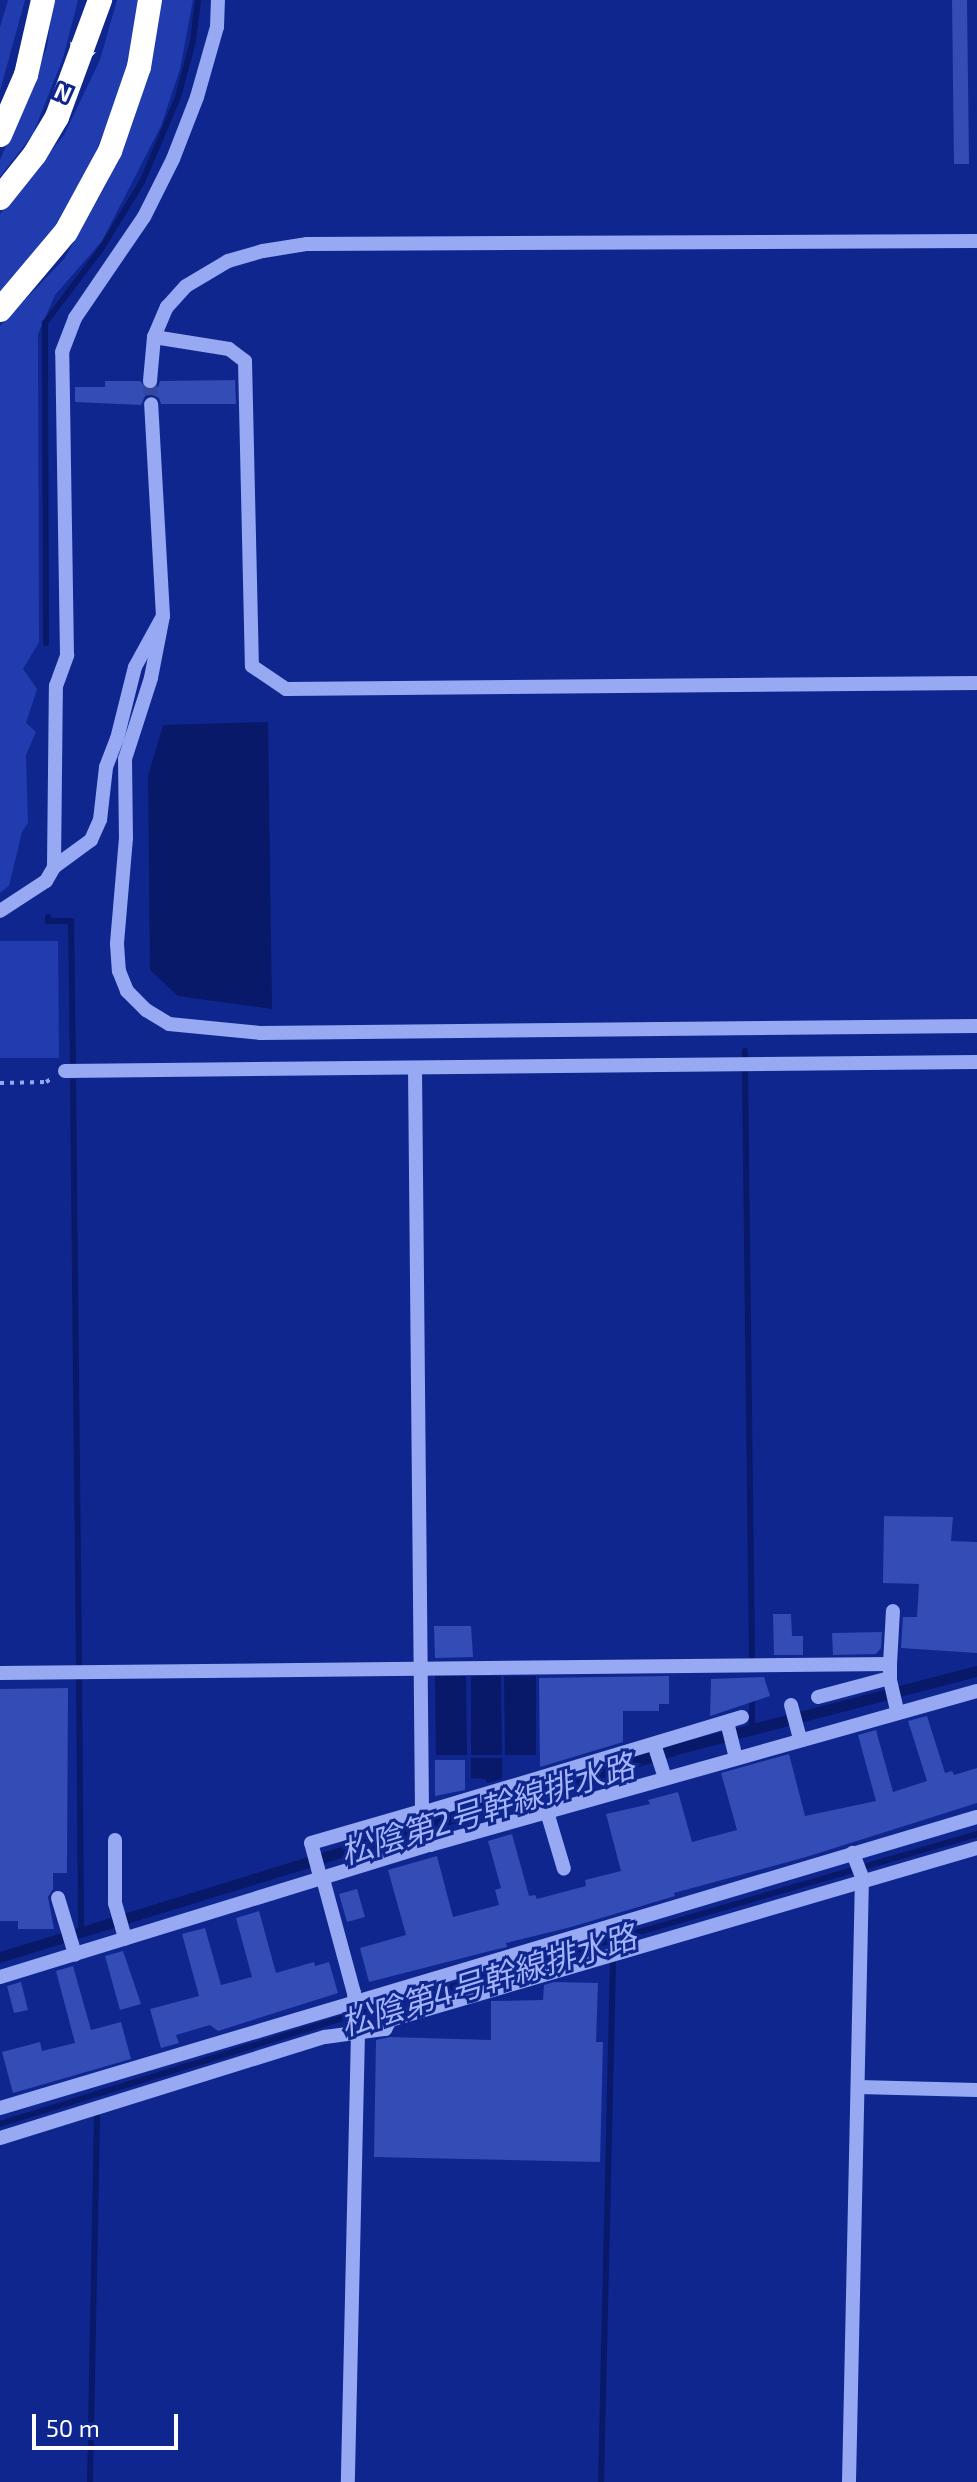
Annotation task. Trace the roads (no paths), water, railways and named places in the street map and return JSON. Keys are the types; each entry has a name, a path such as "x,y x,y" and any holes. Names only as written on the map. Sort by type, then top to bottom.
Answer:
{"highway":[{"path":"0,135 26,75 43,0"},
{"path":"90,34 94,0"},
{"path":"0,198 35,154 57,117 100,0"},
{"path":"0,310 66,232 110,151 139,67 150,0"}],"street":[{"path":"54,867 56,686 67,655 62,352 75,318 144,217 173,159 197,97 217,27 218,0"},
{"path":"150,381 154,337 167,307 186,286 228,261 263,251 307,244 977,241"},
{"path":"154,337 229,349 245,361 252,666 286,689 977,683"},
{"path":"151,404 163,616 151,678 125,759 126,838 117,944 119,971 127,991 146,1010 169,1024 260,1033 977,1026"},
{"path":"0,911 46,881 54,867 91,840 100,820 106,767 117,739 135,667 163,616"},
{"path":"65,1071 977,1062"},
{"path":"415,1068 420,1667 423,1814 429,1842"},
{"path":"893,1611 890,1674 896,1708"},
{"path":"0,1673 420,1667 890,1674"},
{"path":"818,1697 890,1674"},
{"path":"0,1977 74,1950 125,1937 429,1842 547,1812 734,1752 896,1708 977,1691"},
{"path":"792,1707 799,1734"},
{"path":"348,2482 358,2030 355,2003 311,1843 423,1814 742,1717"},
{"path":"727,1723 734,1752"},
{"path":"655,1745 664,1773"},
{"path":"547,1812 564,1869"},
{"path":"0,2108 977,1817"},
{"path":"115,1840 117,1909 125,1937"},
{"path":"0,2138 325,2037 358,2030 385,2029 390,2020 977,1848"},
{"path":"849,2482 862,1880 853,1855"},
{"path":"58,1898 74,1950"},
{"path":"858,2087 977,2090"}],"water":[{"path":"268,722 272,1009 178,996 150,970 148,776 163,725"},
{"name":"松陰第2号幹線排水路","path":"977,1666 977,1677 681,1754 0,1963 0,1952 679,1743"},
{"path":"435,1676 466,1676 467,1755 436,1755"},
{"path":"471,1676 501,1676 502,1755 471,1755"},
{"path":"504,1676 536,1676 536,1755 505,1755"},
{"path":"471,1758 502,1758 502,1779 487,1783 485,1779 471,1778"}],"waterway":[{"path":"46,643 45,323 101,249 142,182 178,97 193,41 198,0"},
{"path":"48,917 48,921 71,921 73,1062"},
{"path":"745,1073 752,1659"},
{"path":"73,1082 79,1666"},
{"path":"79,1681 81,1933"},
{"path":"752,1696 752,1729"},
{"name":"松陰第4号幹線排水路","path":"0,2124 333,2021 977,1834"},
{"path":"601,2482 613,1961"},
{"path":"90,2482 97,2116"}],"tunnel":[{"path":"150,381 151,404"}]}
